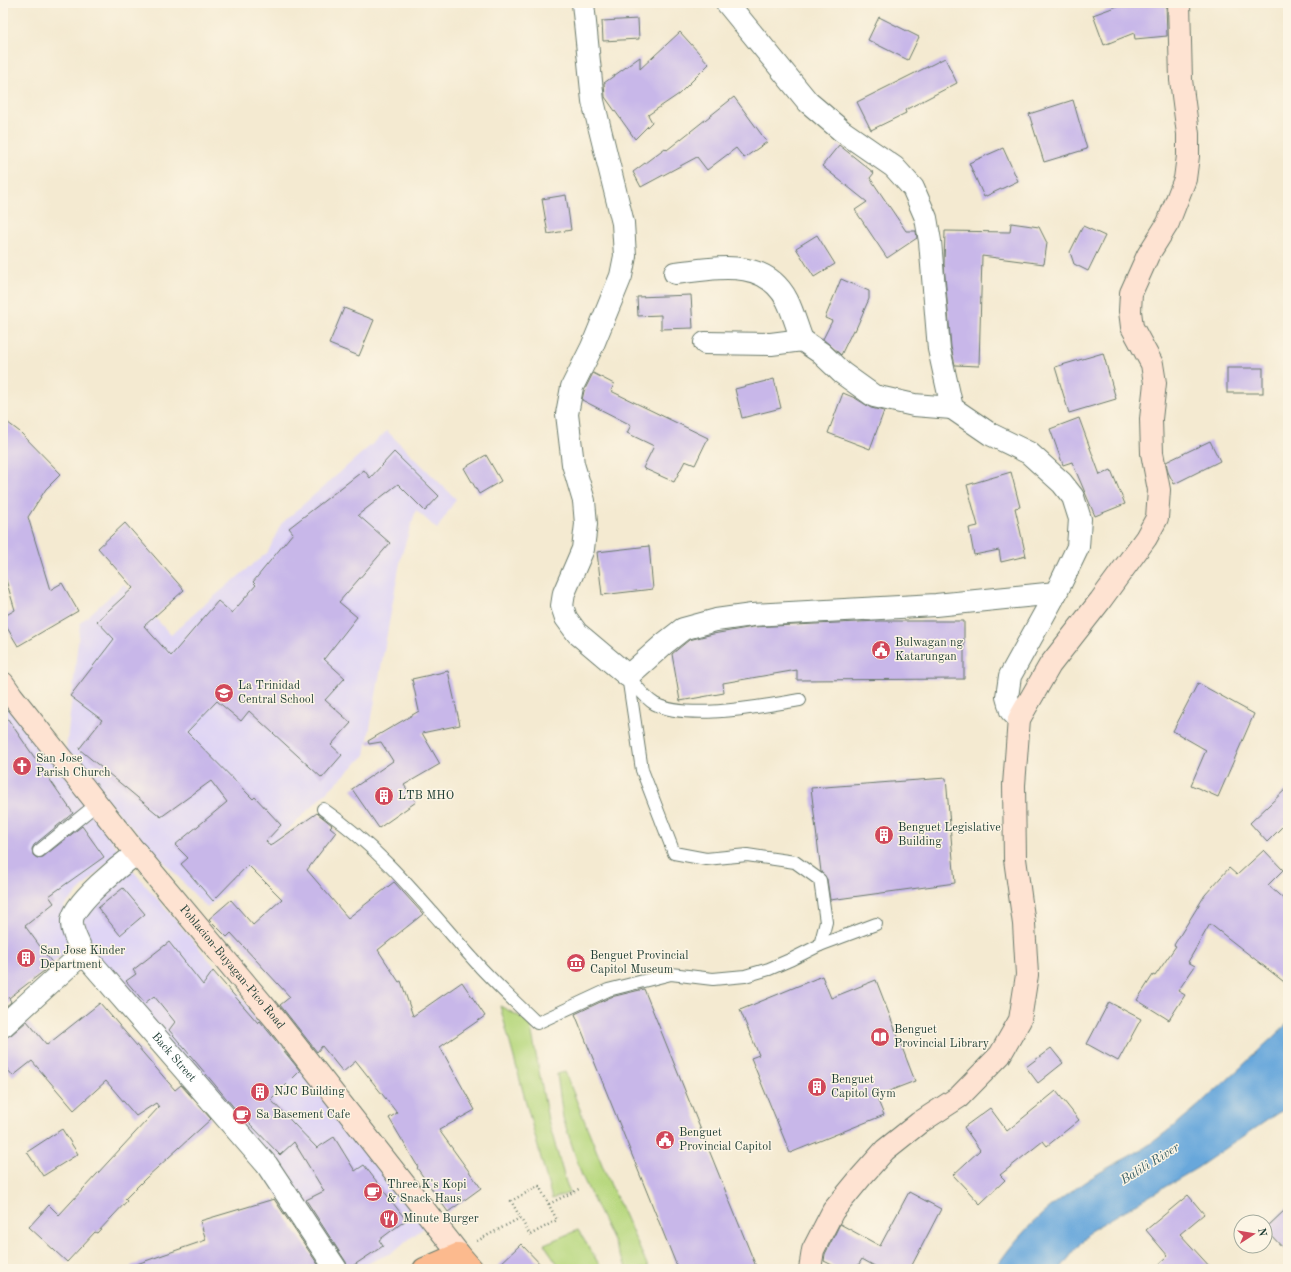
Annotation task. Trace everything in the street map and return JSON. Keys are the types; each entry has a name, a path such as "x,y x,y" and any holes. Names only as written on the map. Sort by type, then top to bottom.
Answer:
{"highway":[{"path":"424,1269 465,1261"}],"street":[{"path":"583,3 593,101 623,223 625,256 621,276 592,347 572,387 567,414 573,464 584,501 586,524 583,549 564,593 562,606 566,618 577,633 628,676 665,642 683,630 716,620 752,615 936,604 1056,593"},
{"path":"727,3 808,102 842,131 894,166 913,188 928,226 939,349 952,408"},
{"path":"810,1269 812,1250 833,1211 861,1177 885,1150 919,1123 959,1097 1000,1055 1020,1020 1027,975 1024,924 1015,859 1014,785 1019,719 1050,665 1100,601 1146,538 1157,518 1159,490 1152,453 1151,419 1154,384 1152,364 1132,327 1130,311 1131,294 1148,255 1168,223 1185,179 1188,156 1188,134 1181,80 1179,3"},
{"path":"675,273 735,267 757,272 775,283 787,300 802,340 821,353 842,373 874,396 914,405 952,408 990,434 1029,453 1062,483 1073,497 1080,519 1078,548 1056,593 1010,676 1007,697 1010,711 1019,719"},
{"path":"705,343 771,344 802,340"},
{"name":"Poblacion-Buyagan-Pico Road","path":"3,682 12,696 136,853 275,1018 465,1261"},
{"name":"Back Street","path":"136,853 117,868 74,913 71,922 82,953 267,1164 336,1269"},
{"path":"3,1026 82,953"}],"lane":[{"path":"628,676 643,694 654,703 671,709 722,711 800,700"},
{"path":"628,676 642,770 674,853 706,859 747,855 795,862 820,880 826,922 820,945"},
{"path":"39,852 97,804"},
{"path":"323,809 361,837 434,914 482,969 537,1023 608,990 671,974 713,979 745,976 769,969 792,960 820,945 876,924"}],"path":[{"path":"539,1186 557,1220 530,1235 520,1218 511,1201 539,1186"},
{"path":"549,1204 579,1189"},
{"path":"465,1261 485,1235 520,1218"}],"shaded area":[{"name":"La Trinidad Central School","path":"387,431 456,499 437,529 416,510 401,557 365,755 207,908 74,765 66,750 80,623 124,584 171,635 205,604 268,552 281,524"},
{"path":"3,686 119,851 64,906 74,946 3,1001"},
{"path":"129,866 346,1120 425,1227 391,1253 355,1269 334,1269 95,952 80,913"}],"green space":[{"path":"500,1006 530,1022 548,1120 569,1193 552,1199"},
{"path":"565,1072 605,1172 649,1269 628,1269 620,1256 582,1176 563,1118 557,1074"},
{"path":"578,1230 602,1269 561,1269 544,1244"}],"water":[{"name":"Balili River","path":"1288,1023 1288,1106 1197,1168 1090,1231 1060,1269 995,1269 1015,1242 1050,1207 1091,1178 1144,1148 1178,1123"}],"building":[{"path":"1126,3 1166,3 1167,36 1135,39 1134,33 1104,45 1093,15"},
{"path":"879,17 919,37 908,60 868,40"},
{"path":"638,19 639,39 603,41 602,21"},
{"path":"680,32 709,64 679,94 648,115 652,122 635,139 605,97 604,83 640,57 640,69"},
{"path":"945,58 957,83 905,110 906,113 871,130 857,102"},
{"path":"734,97 767,142 744,158 736,148 707,170 697,157 641,187 633,172 665,148 667,150"},
{"path":"1073,100 1087,149 1044,162 1029,114"},
{"path":"839,145 874,173 870,178 906,231 916,231 917,238 887,258 855,210 867,202 822,166"},
{"path":"1003,148 1018,181 984,197 969,163"},
{"path":"566,195 571,230 548,234 542,199"},
{"path":"1011,223 1039,227 1047,243 1044,264 982,256 979,366 955,365 951,347 944,264 945,231 1010,232"},
{"path":"1083,226 1105,236 1088,271 1074,264 1070,252"},
{"path":"817,235 835,264 814,277 796,248"},
{"path":"841,279 869,291 869,299 855,331 853,330 841,355 823,339 832,321 825,318"},
{"path":"691,295 693,328 661,329 661,315 638,316 637,297"},
{"path":"344,308 374,320 359,356 329,344"},
{"path":"1103,353 1116,399 1069,413 1055,367"},
{"path":"1227,368 1263,368 1263,393 1227,393"},
{"path":"593,373 614,384 611,391 708,438 695,465 685,461 674,482 643,468 654,446 627,433 631,425 582,400 584,391"},
{"path":"774,379 781,408 742,418 735,389"},
{"path":"843,393 855,398 871,408 884,411 870,449 828,433"},
{"path":"1079,418 1100,475 1111,470 1125,504 1095,516 1072,462 1063,465 1050,429"},
{"path":"3,419 20,432 61,474 46,489 28,517 50,590 62,583 78,611 18,646 3,621 3,617 15,610 3,570"},
{"path":"1210,441 1220,461 1174,484 1168,472 1166,462"},
{"path":"394,452 439,496 425,511 398,484 358,515 390,543 339,602 357,617 324,659 345,678 325,700 351,723 331,745 342,755 322,778 249,711 241,721 217,701 187,732 253,799 255,797 281,825 266,841 270,846 317,813 332,825 330,827 336,832 307,870 348,918 394,882 423,914 378,950 399,982 401,981 413,1016 462,982 485,1016 440,1047 475,1110 439,1130 481,1188 448,1212 417,1168 418,1167 389,1118 397,1113 356,1061 343,1072 322,1046 317,1052 280,1005 290,997 231,933 227,937 209,919 231,900 253,925 282,899 248,865 213,901 181,864 188,858 175,845 227,802 211,781 161,817 79,749 102,720 70,696 114,639 97,621 133,588 98,548 125,523 184,590 144,626 171,656 218,601 232,613 256,585 253,582 293,533 289,528 364,470 370,478"},
{"path":"486,455 501,481 479,494 464,468"},
{"path":"1011,472 1020,507 1015,508 1026,556 1001,562 999,550 974,555 969,528 978,526 967,485"},
{"path":"649,546 653,589 602,595 597,552"},
{"path":"879,621 964,621 964,679 797,680 797,670 723,683 724,693 680,701 672,654 689,640 753,627"},
{"path":"448,671 460,725 422,733 440,764 404,785 416,802 379,828 352,789 393,761 381,742 369,744 368,741 419,711 412,679"},
{"path":"1198,683 1254,714 1218,797 1191,785 1206,750 1173,731"},
{"path":"3,712 73,813 34,845 32,849 33,855 37,858 43,857 82,826 104,857 49,896 54,903 25,926 53,964 9,998 11,1002 3,1009"},
{"name":"Benguet Legislative Building","path":"946,778 955,883 830,900 827,879 821,872 811,788"},
{"path":"1288,787 1288,821 1267,842 1250,823"},
{"path":"1264,850 1283,870 1268,885 1288,903 1288,985 1210,924 1188,962 1195,966 1178,991 1185,995 1169,1020 1137,1000 1153,975 1155,976 1176,946 1174,945 1205,895 1229,868 1237,875"},
{"path":"123,888 145,914 120,935 98,908"},
{"path":"169,942 203,985 213,971 258,1023 260,1021 300,1071 271,1100 317,1148 334,1137 355,1171 364,1165 406,1220 379,1240 383,1246 348,1269 346,1262 306,1200 324,1191 294,1142 280,1155 248,1122 247,1123 169,1030 175,1022 154,996 145,1003 126,981 136,974 133,970"},
{"path":"822,976 831,998 876,980 915,1081 876,1096 884,1115 790,1153 751,1058 759,1055 740,1010"},
{"name":"Benguet Provincial Capitol","path":"644,989 757,1269 678,1269 575,1014 611,997"},
{"path":"1109,1002 1141,1019 1118,1061 1087,1044"},
{"path":"100,1003 175,1090 181,1085 211,1119 147,1177 125,1199 127,1201 97,1233 95,1232 67,1262 29,1227 49,1205 59,1215 159,1107 156,1103 136,1116 106,1081 74,1110 32,1061 13,1076 3,1064 3,1038 11,1035 27,1021 47,1045"},
{"path":"1051,1048 1063,1063 1038,1083 1026,1067"},
{"path":"1056,1091 1079,1120 1047,1146 1043,1141 1000,1175 1005,1180 980,1204 953,1175 980,1150 964,1127 990,1108 1007,1131"},
{"path":"62,1129 78,1154 43,1176 27,1152"},
{"path":"909,1192 941,1209 910,1269 880,1269 862,1259 856,1269 840,1269 824,1261 825,1254 840,1224 880,1246"},
{"path":"1188,1195 1204,1214 1180,1234 1212,1269 1154,1269 1168,1256 1146,1230"},
{"path":"274,1199 321,1269 131,1269 131,1266 206,1240 200,1221"},
{"path":"1288,1207 1288,1253 1273,1237 1273,1221"},
{"path":"521,1244 545,1269 495,1269"}],"place":[{"name":"Bulwagan ng Katarungan","path":"881,650"},
{"name":"La Trinidad Central School","path":"224,693"},
{"name":"San Jose Parish Church","path":"22,766"},
{"name":"LTB MHO","path":"384,796"},
{"name":"Benguet Legislative Building","path":"884,835"},
{"name":"San Jose Kinder Department","path":"26,958"},
{"name":"Benguet Provincial Capitol Museum","path":"576,963"},
{"name":"Benguet Provincial Library","path":"880,1037"},
{"name":"Benguet Capitol Gym","path":"817,1087"},
{"name":"NJC Building","path":"260,1092"},
{"name":"Sa Basement Cafe","path":"242,1115"},
{"name":"Benguet Provincial Capitol","path":"665,1140"},
{"name":"Three K's Kopi & Snack Haus","path":"373,1192"},
{"name":"Minute Burger","path":"389,1219"}]}
